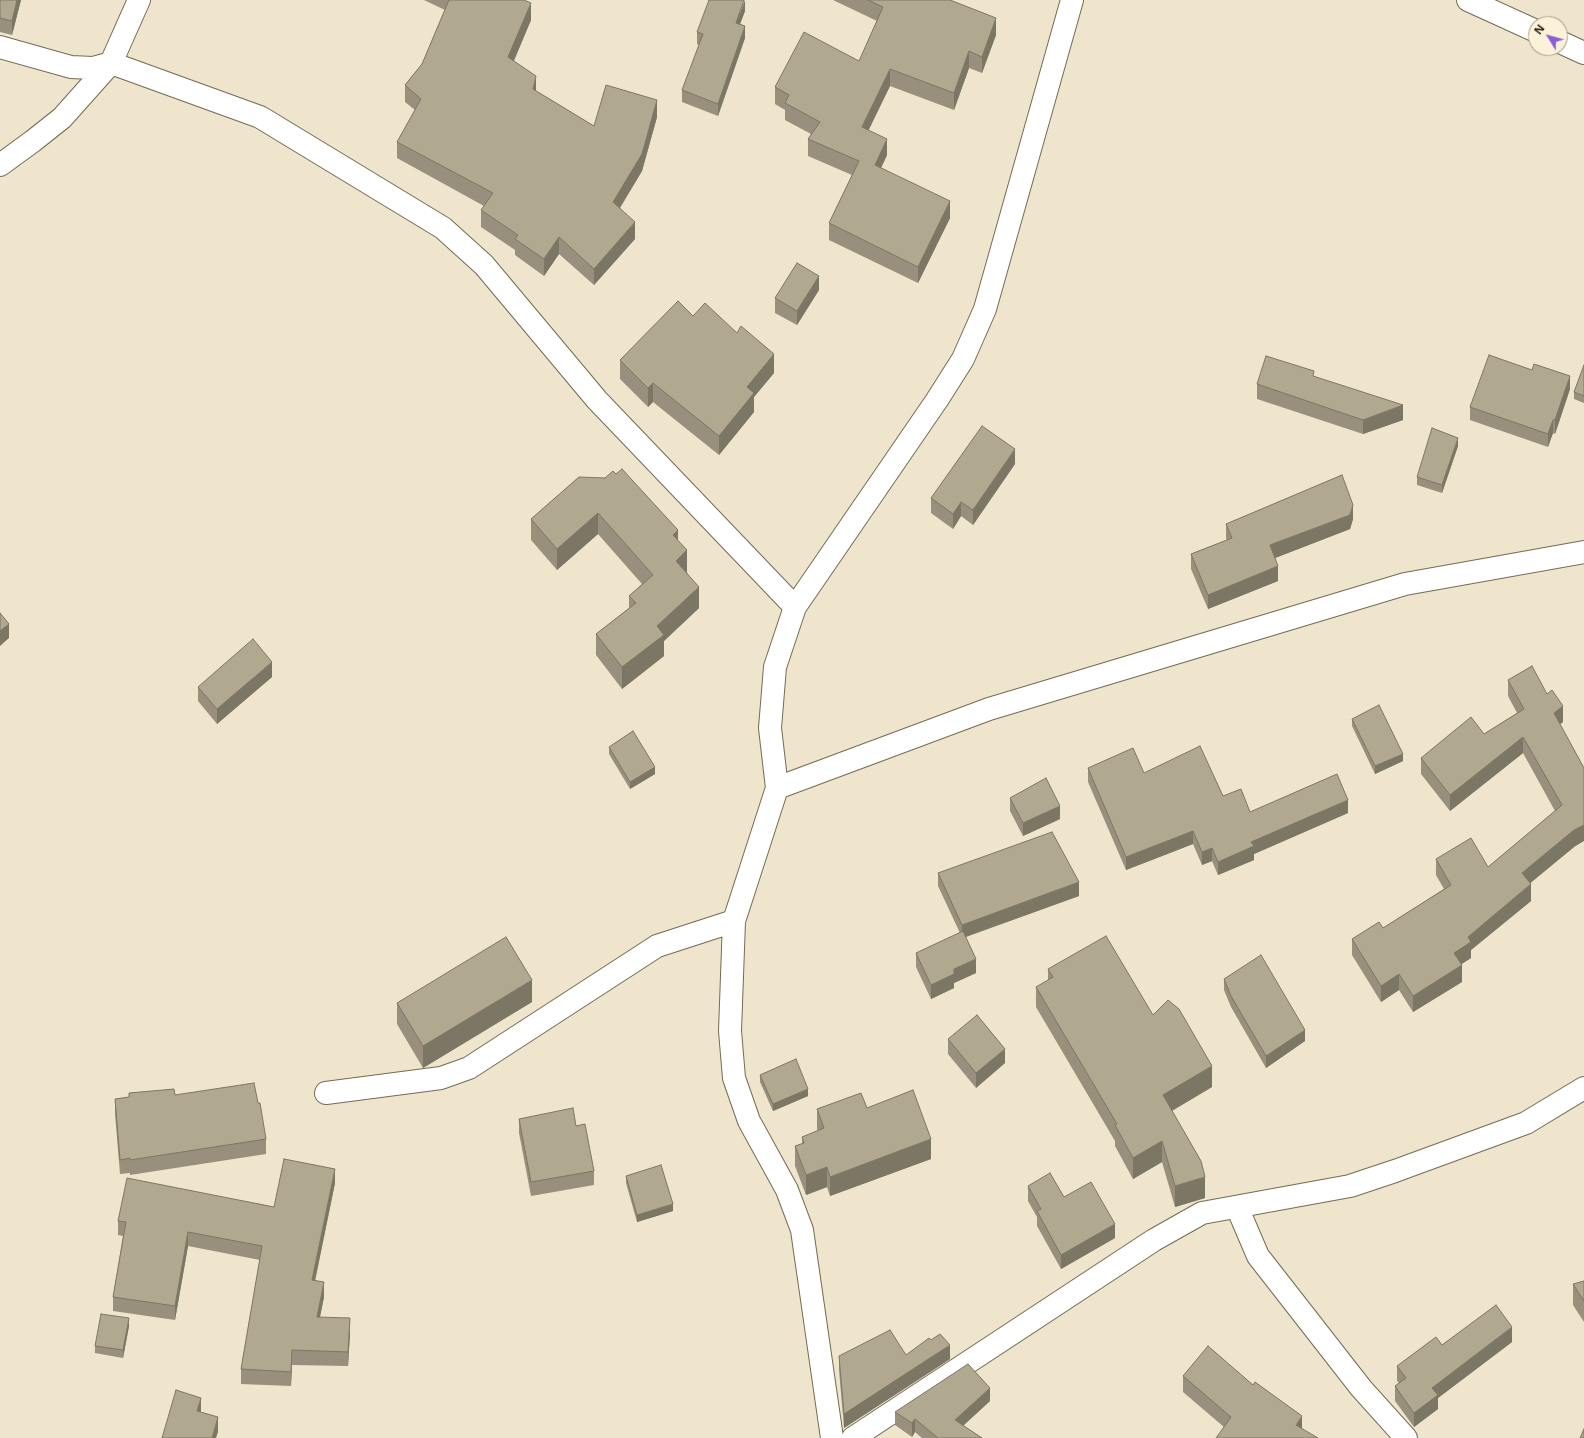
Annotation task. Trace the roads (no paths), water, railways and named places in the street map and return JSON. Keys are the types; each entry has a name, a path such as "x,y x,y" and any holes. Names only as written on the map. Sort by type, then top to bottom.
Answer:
{"street":[{"path":"0,165 33,142 62,118 111,63 139,0"},
{"path":"832,1438 802,1230 787,1190 749,1120 734,1078 730,1031 734,921 777,788 770,728 775,666 796,607 937,400 963,359 985,309 1072,0"},
{"path":"1475,2 1528,27"},
{"path":"1568,46 1584,53"},
{"path":"0,47 71,67 93,68 111,63 260,118 443,228 484,265 597,400 796,607"},
{"path":"777,788 989,709 1405,584 1584,552"},
{"path":"326,1093 441,1078 469,1068 658,946 734,921"},
{"path":"853,1438 1154,1240 1202,1213 1350,1186 1526,1123 1584,1088"},
{"path":"1237,1207 1258,1256 1362,1388 1406,1438"}]}
